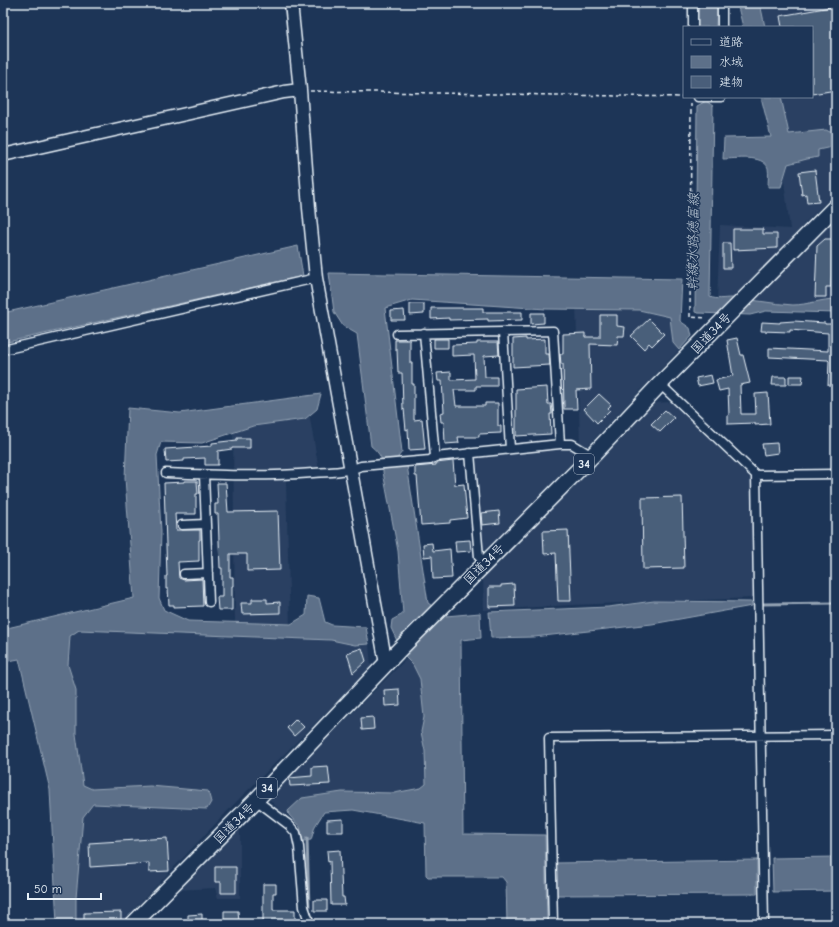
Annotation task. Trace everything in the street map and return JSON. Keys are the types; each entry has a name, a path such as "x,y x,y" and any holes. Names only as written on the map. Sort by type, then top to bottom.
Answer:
{"highway":[{"name":"国道34号","path":"133,924 256,800 439,609 592,456 660,384 836,206"}],"street":[{"path":"291,3 316,278 386,664"},
{"path":"693,3 693,26"},
{"path":"722,3 722,26"},
{"path":"3,155 284,92 300,90"},
{"path":"3,350 316,278"},
{"path":"397,334 553,331 560,444"},
{"path":"503,332 510,449"},
{"path":"424,333 435,457"},
{"path":"660,384 756,475 836,474"},
{"path":"166,472 204,475 266,475 351,470 361,466 430,460 435,457 560,444 572,444 592,456"},
{"path":"470,453 479,557 485,564"},
{"path":"204,475 209,602"},
{"path":"756,475 764,924"},
{"path":"182,524 206,524"},
{"path":"184,574 208,573"},
{"path":"553,924 549,738 836,735"},
{"path":"256,800 290,825 296,833 299,847 304,907 310,924"}],"path":[{"path":"300,90 683,97"},
{"path":"691,98 690,316 726,318"}],"shaded area":[{"path":"740,3 836,3 836,192 803,225 836,218 836,307 717,302 720,225 790,229 780,148 766,98 813,98 813,26 747,26"},
{"path":"576,301 677,310 679,350 481,558 473,458 580,445"},
{"path":"673,402 752,480 754,598 569,605 484,610 483,576 653,403"},
{"path":"309,413 320,476 286,481 290,629 369,644 371,668 239,799 120,924 72,924 54,628 235,626 233,427"},
{"path":"411,654 426,689 432,795 301,805 285,815 268,798"},
{"path":"240,827 240,898 218,898 215,888 176,890"}],"water":[{"path":"698,3 717,3 716,26 697,26"},
{"path":"737,3 761,3 765,26 743,26"},
{"path":"761,98 781,98 789,134 826,130 836,135 836,146 818,150 818,157 788,164 781,187 768,187 768,168 761,161 748,158 723,159 724,138 771,137"},
{"path":"706,101 713,106 710,297 718,299 731,298 793,305 836,299 836,313 766,311 750,315 695,312 697,106"},
{"path":"298,246 303,276 3,343 3,313"},
{"path":"329,273 682,279 680,321 690,328 692,336 679,350 673,343 670,317 639,310 546,309 412,300 385,308 402,452 398,457 400,466 407,465 428,603 446,616 480,613 481,638 461,640 463,834 545,835 547,924 507,924 506,882 502,877 428,877 426,875 425,823 353,810 324,812 315,826 311,840 303,841 300,827 289,815 288,811 302,798 342,792 394,793 421,788 426,784 425,751 421,732 424,717 420,679 413,665 404,656 391,628 392,620 403,614 398,551 383,472 383,464 377,451 371,446 357,334 343,326 334,312"},
{"path":"321,394 317,409 305,419 253,426 202,443 161,442 157,455 161,532 159,598 164,610 188,621 291,624 306,615 307,596 319,598 325,622 332,625 366,627 369,644 355,645 331,640 79,630 70,636 68,665 76,690 76,734 83,785 92,789 150,786 208,791 211,802 207,809 93,804 83,817 76,898 76,924 57,924 50,790 19,659 3,662 3,629 134,598 125,478 128,408 180,413"},
{"path":"654,601 752,602 752,606 652,624 534,637 491,638 489,612 608,607"},
{"path":"836,857 836,891 773,892 772,858"},
{"path":"757,860 757,894 556,895 555,863"}],"building":[{"path":"836,6 836,90 813,94 813,26 782,26 780,16"},
{"path":"815,170 819,202 807,203 806,194 802,195 799,172"},
{"path":"733,229 763,229 763,234 777,234 777,248 733,250"},
{"path":"825,239 833,239 831,287 826,287 826,297 815,297 817,246"},
{"path":"723,243 730,243 731,268 723,268"},
{"path":"410,304 424,304 424,314 410,315"},
{"path":"431,308 483,308 483,312 522,312 522,320 488,321 488,319 431,319"},
{"path":"404,310 405,320 391,320 391,311"},
{"path":"531,313 544,313 544,323 531,324"},
{"path":"600,315 617,315 617,326 625,327 624,336 618,336 617,345 590,344 591,389 576,390 577,409 564,409 563,364 561,364 560,354 563,354 563,334 585,333 585,337 600,337"},
{"path":"649,319 664,334 652,346 649,343 644,349 631,336"},
{"path":"794,321 836,324 836,386 828,385 828,360 769,357 769,348 828,351 828,333 790,330 790,332 761,331 762,322 780,323"},
{"path":"526,338 526,340 545,339 545,354 549,354 550,365 513,367 513,339"},
{"path":"737,338 750,383 740,385 741,414 756,414 755,394 768,393 770,424 728,424 728,389 719,391 716,380 733,376 727,340"},
{"path":"434,339 448,339 448,348 434,348"},
{"path":"395,340 410,340 410,363 412,363 412,384 414,384 414,420 422,419 425,449 409,450 408,429 406,430 404,409 403,410 402,373 398,373"},
{"path":"477,342 498,342 499,355 484,356 485,377 497,377 497,386 476,386 476,390 454,390 456,406 485,406 485,403 498,403 498,426 501,426 501,433 479,434 479,437 458,437 459,443 445,444 444,422 441,422 440,413 444,412 442,381 438,381 437,373 451,372 451,380 475,379 474,355 452,356 452,345 477,344"},
{"path":"711,375 713,383 698,386 696,378"},
{"path":"789,376 803,376 802,384 789,384"},
{"path":"773,377 786,377 786,385 772,385"},
{"path":"547,387 548,404 551,404 552,414 550,414 551,434 516,436 516,389"},
{"path":"599,394 611,405 608,408 610,410 597,423 584,409"},
{"path":"665,410 674,418 660,432 651,424"},
{"path":"237,438 250,438 250,448 232,448 218,451 218,465 205,465 205,458 166,462 165,449 212,446 212,443 237,440"},
{"path":"777,443 778,453 764,455 762,444"},
{"path":"453,461 455,485 464,484 467,518 450,520 450,523 421,525 415,467 436,465 436,463"},
{"path":"197,481 198,494 196,494 196,514 175,514 176,530 200,530 199,561 178,562 179,578 184,580 202,579 203,606 174,607 174,605 169,605 168,589 166,589 167,576 164,483"},
{"path":"217,483 226,483 228,512 278,511 280,570 247,571 247,554 230,554 230,577 233,577 232,610 218,610 217,597 222,597 222,568 220,568 218,514 215,514 215,504 218,504"},
{"path":"682,497 684,568 643,569 642,498"},
{"path":"499,511 500,523 482,525 481,513"},
{"path":"568,530 571,601 558,601 556,553 544,554 543,531"},
{"path":"470,540 471,551 456,552 455,541"},
{"path":"432,543 433,551 450,549 452,578 433,579 432,556 424,557 423,544"},
{"path":"514,584 515,606 489,607 489,587 501,587 501,585"},
{"path":"252,599 267,599 267,603 280,602 280,613 242,614 241,603 252,603"},
{"path":"362,648 366,661 353,673 347,653"},
{"path":"399,689 400,705 385,706 384,690"},
{"path":"373,717 374,729 362,730 361,718"},
{"path":"296,719 304,727 294,736 287,728"},
{"path":"328,766 330,784 290,786 289,778 312,776 312,767"},
{"path":"343,819 343,832 327,832 327,820"},
{"path":"167,838 169,871 149,872 149,863 90,867 89,843"},
{"path":"340,850 342,897 344,897 345,905 331,905 330,861 328,862 327,851"},
{"path":"215,867 236,867 236,893 221,893 221,882 215,882"},
{"path":"263,884 276,884 276,893 273,893 273,910 295,910 295,921 263,922"},
{"path":"314,900 327,900 327,911 314,911"},
{"path":"224,911 238,911 239,922 224,922"},
{"path":"121,912 121,920 118,924 84,924 84,913"},
{"path":"202,914 202,924 188,924 188,915"}],"waterway":[{"path":"763,604 836,603"},
{"path":"307,838 309,909"}],"water label":[{"name":"幹線水路徳富線","path":"693,242"}]}
